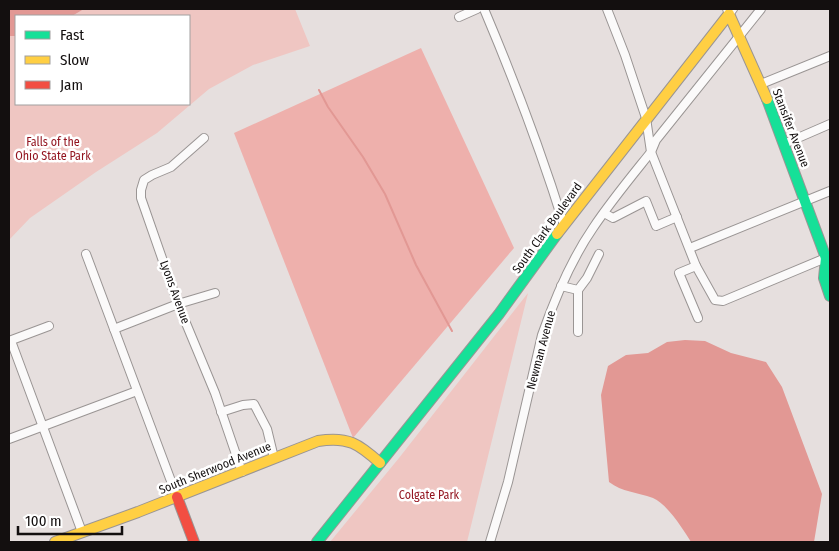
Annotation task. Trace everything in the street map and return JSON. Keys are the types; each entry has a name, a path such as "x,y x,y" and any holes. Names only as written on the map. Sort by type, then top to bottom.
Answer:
{"street":[{"path":"460,17 477,9"},
{"path":"484,9 522,101 544,161 564,225"},
{"path":"607,9 625,54 646,118 651,152 696,266 716,300 723,301 829,259"},
{"path":"651,152 656,140 761,9"},
{"name":"South Clark Boulevard","path":"317,542 499,314 564,225 730,11"},
{"name":"Stansifer Avenue","path":"730,11 761,84 829,259"},
{"path":"761,84 830,56"},
{"path":"784,144 830,124"},
{"name":"Lyons Avenue","path":"204,138 170,167 144,180 141,198 178,304 222,412 242,472"},
{"name":"Newman Avenue","path":"490,542 508,482 542,335 561,286 580,250 604,212 651,152"},
{"path":"690,248 830,191"},
{"path":"604,212 613,218 646,202 656,226 678,217"},
{"path":"86,254 194,542"},
{"path":"578,332 578,290 600,254"},
{"path":"829,259 824,278 830,296"},
{"path":"696,266 679,273 698,318"},
{"path":"561,286 578,290"},
{"path":"114,329 178,304 215,294"},
{"path":"48,326 10,341 82,532"},
{"path":"9,439 137,390"},
{"path":"222,412 243,404 254,404 267,429 274,458"},
{"name":"South Sherwood Avenue","path":"61,541 318,441 342,438 355,442 380,463"}],"green space":[{"name":"Falls of the Ohio State Park","path":"84,9 295,9 310,46 253,65 209,89 157,133 96,172 30,218 9,240 9,36 15,36 15,105 190,105 190,15 74,15"},
{"name":"Colgate Park","path":"528,293 467,542 330,542 399,458"}],"shaded area":[{"path":"9,9 84,9 74,15 15,15 15,36 9,36"},
{"path":"421,48 514,248 353,438 234,133"},
{"path":"685,340 705,341 731,353 766,362 782,387 822,494 814,542 691,542 674,517 658,501 624,490 609,482 601,395 608,366 626,355 648,353 667,342"}],"waterway":[{"path":"319,90 328,107 363,157 385,194 416,265 452,331"}],"traffic: fast":[{"path":"767,99 826,258 830,264"},
{"path":"317,542 499,314 557,234"},
{"path":"826,258 824,278 830,296"}],"traffic: slow":[{"path":"557,234 729,14 767,99"},
{"path":"55,542 138,512 318,441 337,440 352,443 359,446 380,463"}],"traffic: jam":[{"path":"177,497 194,542"}]}
